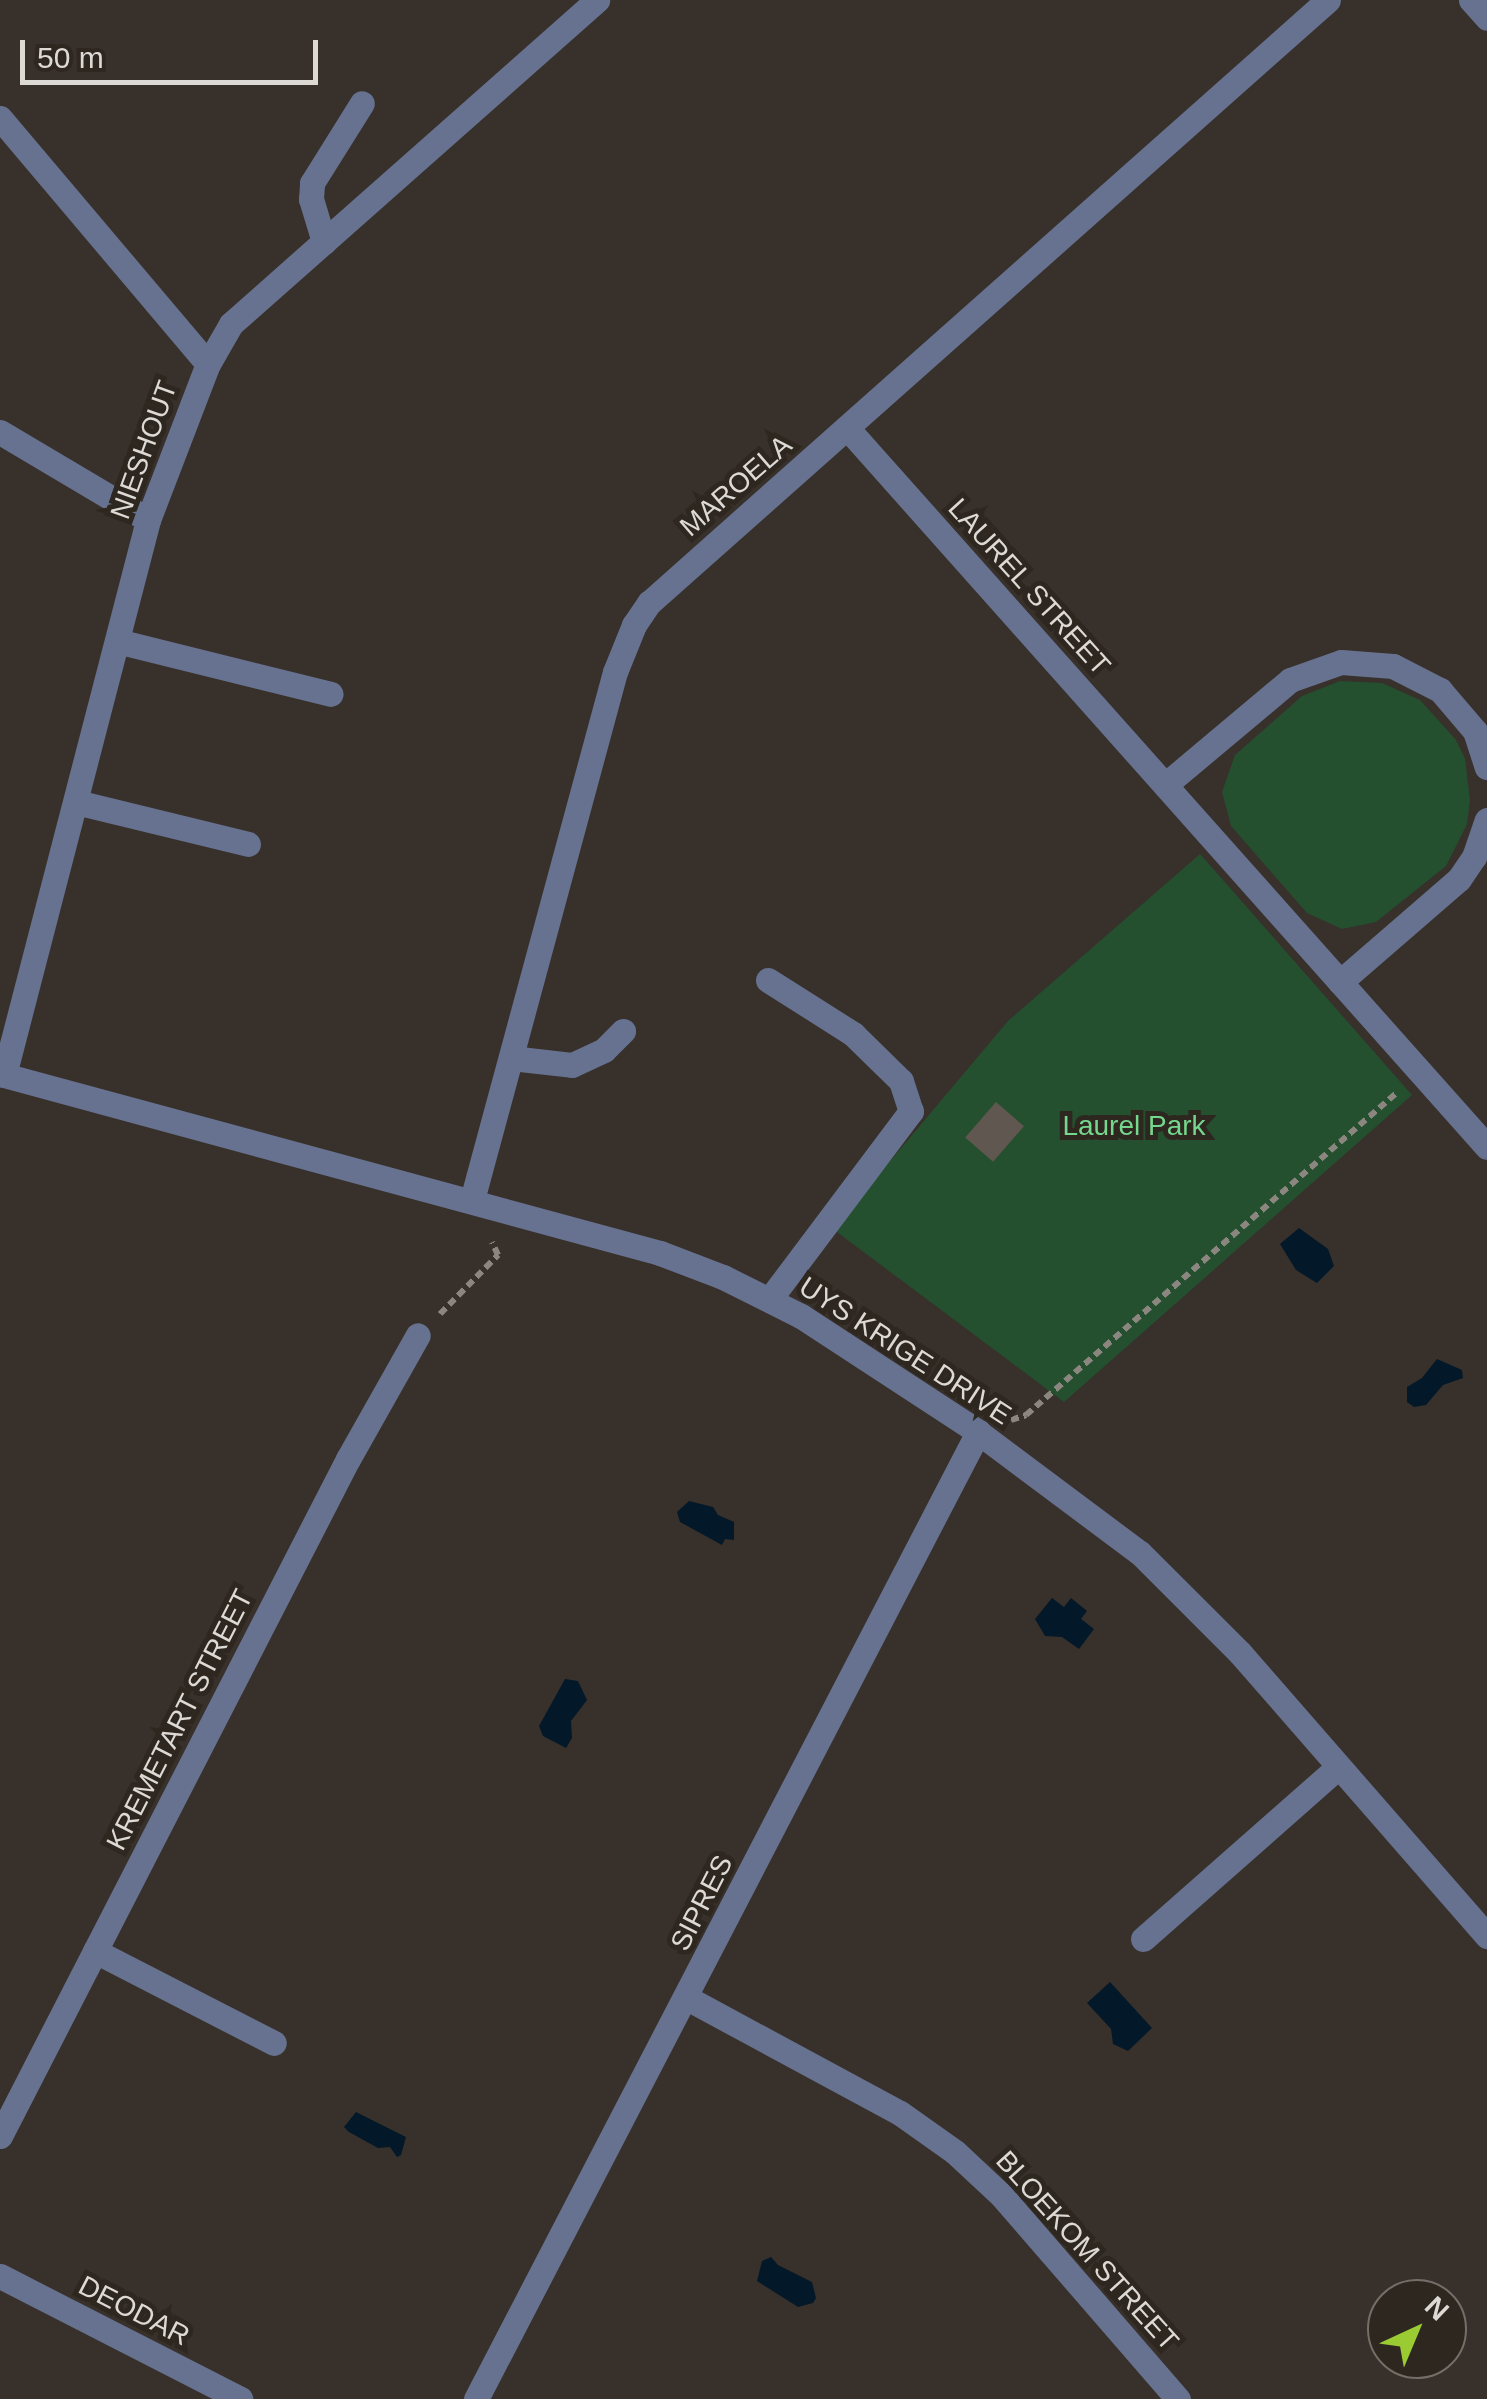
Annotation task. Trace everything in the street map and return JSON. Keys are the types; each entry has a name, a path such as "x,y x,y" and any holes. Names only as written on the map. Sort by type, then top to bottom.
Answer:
{"street":[{"name":"NIESHOUT","path":"2,1075 148,520 208,364 231,324 596,0"},
{"name":"MAROELA","path":"472,1200 605,705 634,626 649,603 1328,0"},
{"path":"1471,0 1487,18"},
{"path":"324,242 311,199 312,183 362,103"},
{"path":"0,118 208,364"},
{"name":"LAUREL STREET","path":"848,429 1487,1147"},
{"path":"0,432 148,520"},
{"path":"117,640 332,694"},
{"path":"1165,785 1290,680 1340,662 1393,666 1440,690 1475,731 1487,768"},
{"path":"76,802 248,844"},
{"path":"1340,982 1459,880 1474,857 1487,820"},
{"path":"768,980 853,1034 908,1091 912,1111 769,1300"},
{"path":"511,1058 572,1065 604,1050 623,1031"},
{"name":"UYS KRIGE DRIVE","path":"2,1075 660,1253 769,1300 876,1362 1094,1516 1160,1571 1227,1639 1487,1936"},
{"name":"KREMETART STREET","path":"0,2136 348,1459 418,1335"},
{"name":"SIPRES","path":"476,2399 978,1432"},
{"path":"1143,1939 1338,1767"},
{"path":"95,1952 274,2043"},
{"name":"BLOEKOM STREET","path":"687,1998 900,2113 955,2152 1002,2196 1178,2399"},
{"name":"DEODAR","path":"0,2276 240,2399"}],"path":[{"path":"978,1432 1026,1415 1421,1072"},
{"path":"418,1335 498,1256 472,1200"}],"green space":[{"path":"1340,681 1382,683 1420,700 1456,740 1465,759 1470,800 1467,824 1446,866 1376,922 1342,929 1307,913 1231,826 1222,792 1235,755 1302,696"},
{"name":"Laurel Park","path":"1200,854 1412,1095 1064,1402 833,1229 1008,1021"}],"water":[{"path":"1299,1228 1328,1249 1334,1266 1317,1283 1296,1270 1280,1244"},
{"path":"1437,1359 1462,1370 1463,1378 1443,1385 1426,1405 1414,1407 1407,1402 1407,1387 1422,1378"},
{"path":"689,1501 713,1507 718,1515 734,1522 734,1540 725,1539 722,1545 680,1522 677,1512"},
{"path":"1052,1598 1064,1607 1071,1598 1087,1611 1081,1619 1094,1629 1079,1649 1062,1637 1045,1636 1035,1619"},
{"path":"565,1679 578,1681 587,1700 571,1721 572,1738 566,1748 543,1736 539,1726"},
{"path":"1110,1982 1152,2028 1128,2051 1113,2044 1111,2029 1087,2003"},
{"path":"356,2112 406,2137 401,2155 397,2157 390,2147 378,2148 349,2132 344,2127"},
{"path":"771,2257 778,2265 812,2282 816,2298 813,2303 798,2307 757,2281 762,2261"}],"building":[{"path":"996,1102 1024,1126 993,1162 965,1137"}]}
